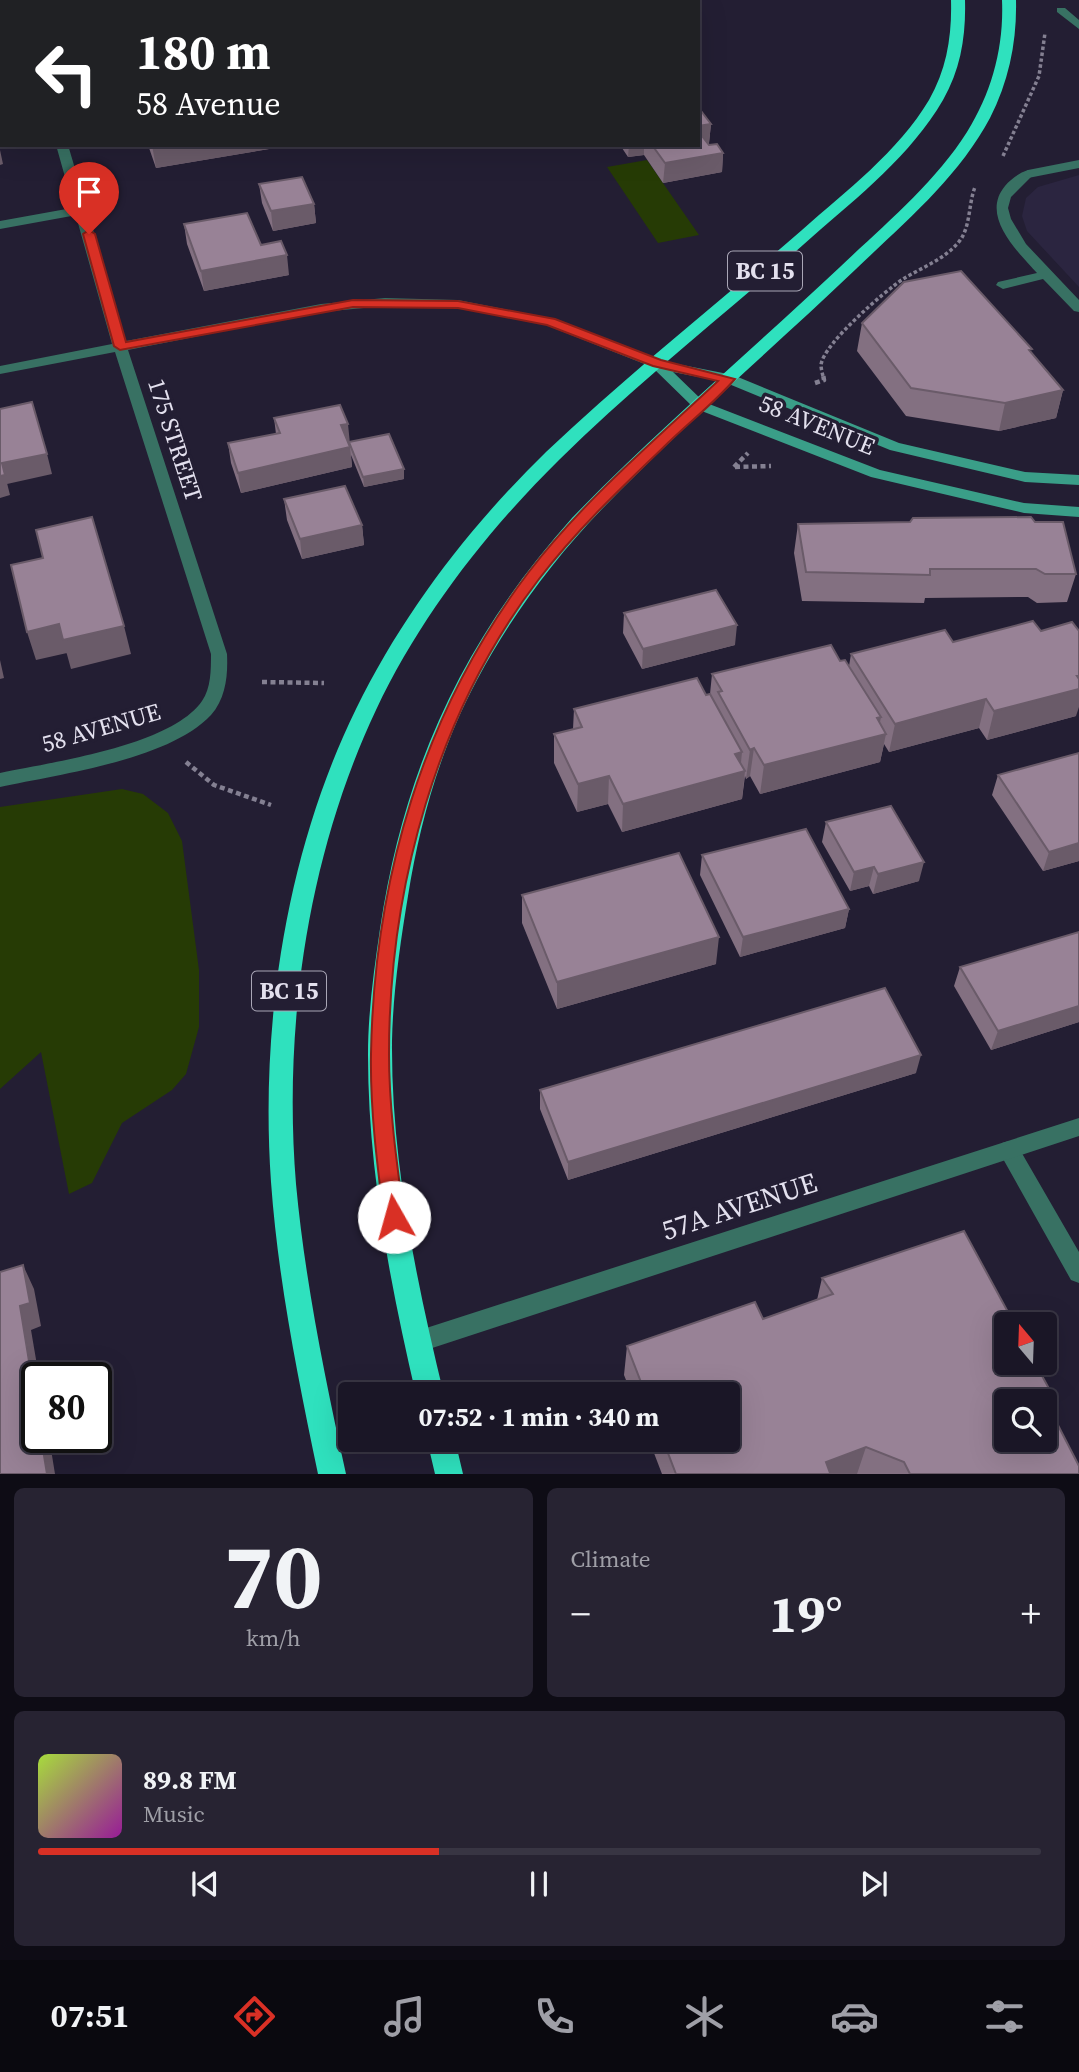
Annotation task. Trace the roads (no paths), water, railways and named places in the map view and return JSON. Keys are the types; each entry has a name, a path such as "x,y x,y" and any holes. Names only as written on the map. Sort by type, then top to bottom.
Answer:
{"highway":[{"name":"BC 15","path":"332,1474 305,1344 283,1177 287,1000 313,858 338,775 364,712 429,599 498,514 536,474 657,364 872,176 928,114 955,60 958,0"},
{"name":"BC 15","path":"427,1382 395,1227 385,1148 380,1054 386,969 403,852 446,723 468,678 533,577 593,506 886,233 960,153 977,127 1001,73 1010,19 1009,0"},
{"path":"444,1452 449,1474"}],"street":[{"path":"1061,10 1079,26"},
{"name":"175 STREET","path":"63,147 83,210 120,346 219,654 220,682 207,708"},
{"path":"1079,164 1028,174 1006,195 1002,206 1003,219 1018,241 1079,308"},
{"path":"0,225 83,210"},
{"path":"1003,285 1049,275"},
{"path":"0,370 321,308 409,303 458,304 550,322 657,364"},
{"name":"58 AVENUE","path":"657,364 728,379 895,447 1025,477 1079,480"},
{"name":"58 AVENUE","path":"657,364 699,405 876,474 1024,508 1079,512"},
{"name":"58 AVENUE","path":"0,780 127,750 168,736 193,723 207,708"},
{"name":"57A AVENUE","path":"417,1342 1079,1127"},
{"path":"1009,1150 1079,1273"}]}
